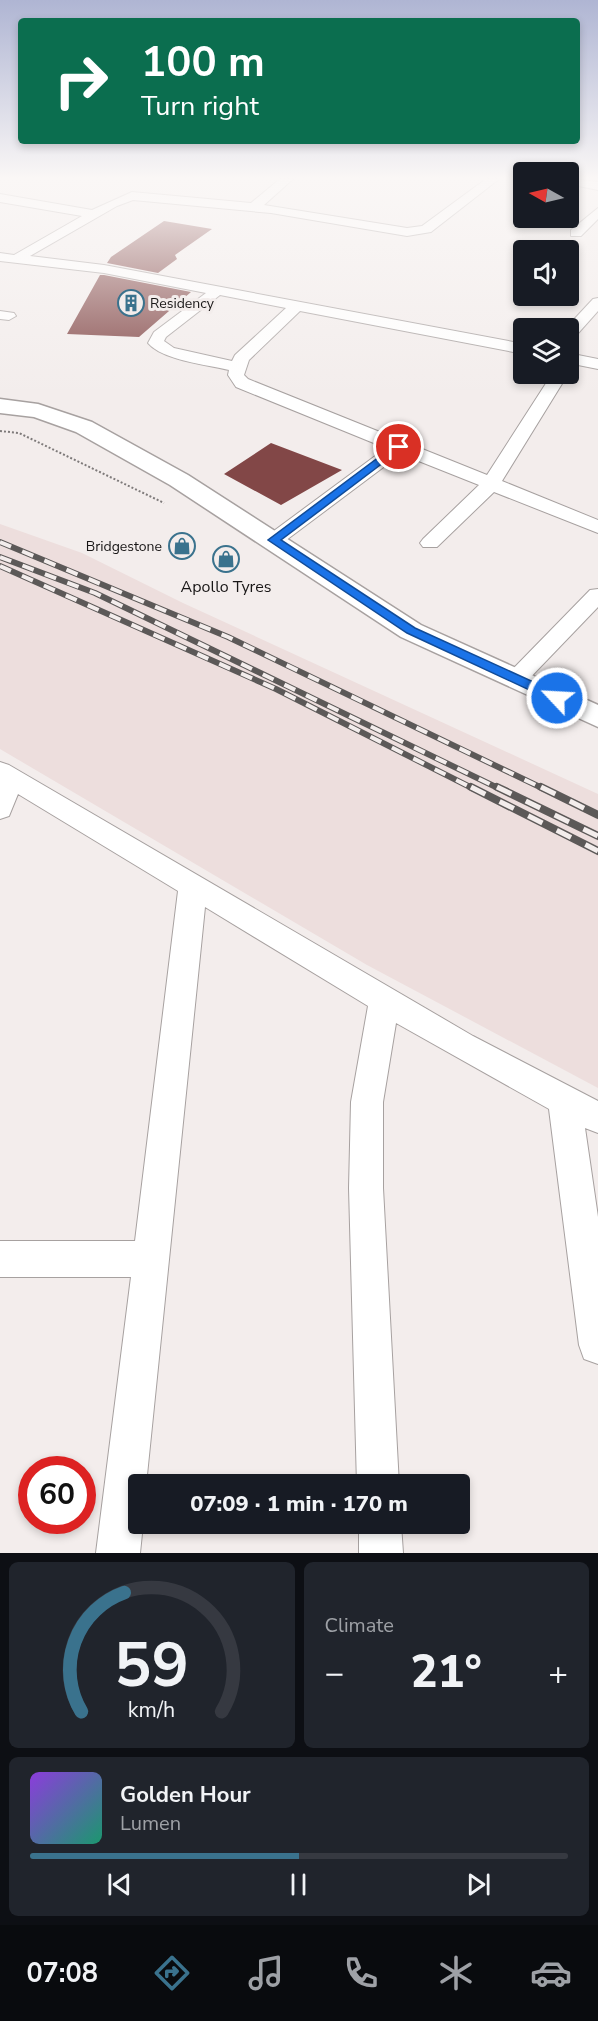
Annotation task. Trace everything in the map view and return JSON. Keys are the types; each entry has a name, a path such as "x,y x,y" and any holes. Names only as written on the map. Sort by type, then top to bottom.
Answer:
{"main road":[{"path":"0,390 63,407 125,434 172,491"},
{"path":"0,406 38,411 84,427 172,491"},
{"path":"0,422 28,423 58,432 95,449 172,491 274,540 411,631 598,717"}],"street":[{"path":"16,259 29,251"},
{"path":"0,257 104,269 513,347"},
{"path":"218,291 159,335 156,343 169,351 236,367"},
{"path":"579,324 598,302"},
{"path":"297,306 241,358 236,367 238,380 250,387 598,527"},
{"path":"579,360 598,364"},
{"path":"430,543 491,484 554,384"},
{"path":"274,540 399,447"},
{"path":"516,679 598,595"},
{"path":"0,809 5,774 462,1046 598,1118"},
{"path":"118,1553 193,886"},
{"path":"378,1474 366,1188 367,1102 385,999"},
{"path":"564,1100 598,1345"},
{"path":"0,1259 151,1259"},
{"path":"380,1534 381,1553"}],"path":[{"path":"0,432 19,433 172,491"}],"shaded area":[{"path":"0,524 82,553 183,603 598,794 598,1088 367,965 0,749"}],"building":[{"path":"119,251 180,251 175,255 177,259 158,273 107,263"},
{"name":"Residency","path":"100,275 191,292 139,337 67,334"},
{"path":"271,443 342,470 281,505 224,474"}],"railway":[{"path":"0,542 228,637 544,789"},
{"path":"0,557 95,593 500,789"},
{"path":"0,566 276,689 474,789"},
{"path":"471,787 598,851"},
{"path":"497,787 598,836"},
{"path":"541,787 598,815"}],"place":[{"name":"Residency","path":"131,303"},
{"name":"Bridgestone","path":"182,546"},
{"name":"Apollo Tyres","path":"226,559"}],"route":[{"path":"399,447 274,540 411,631 557,698"}]}
